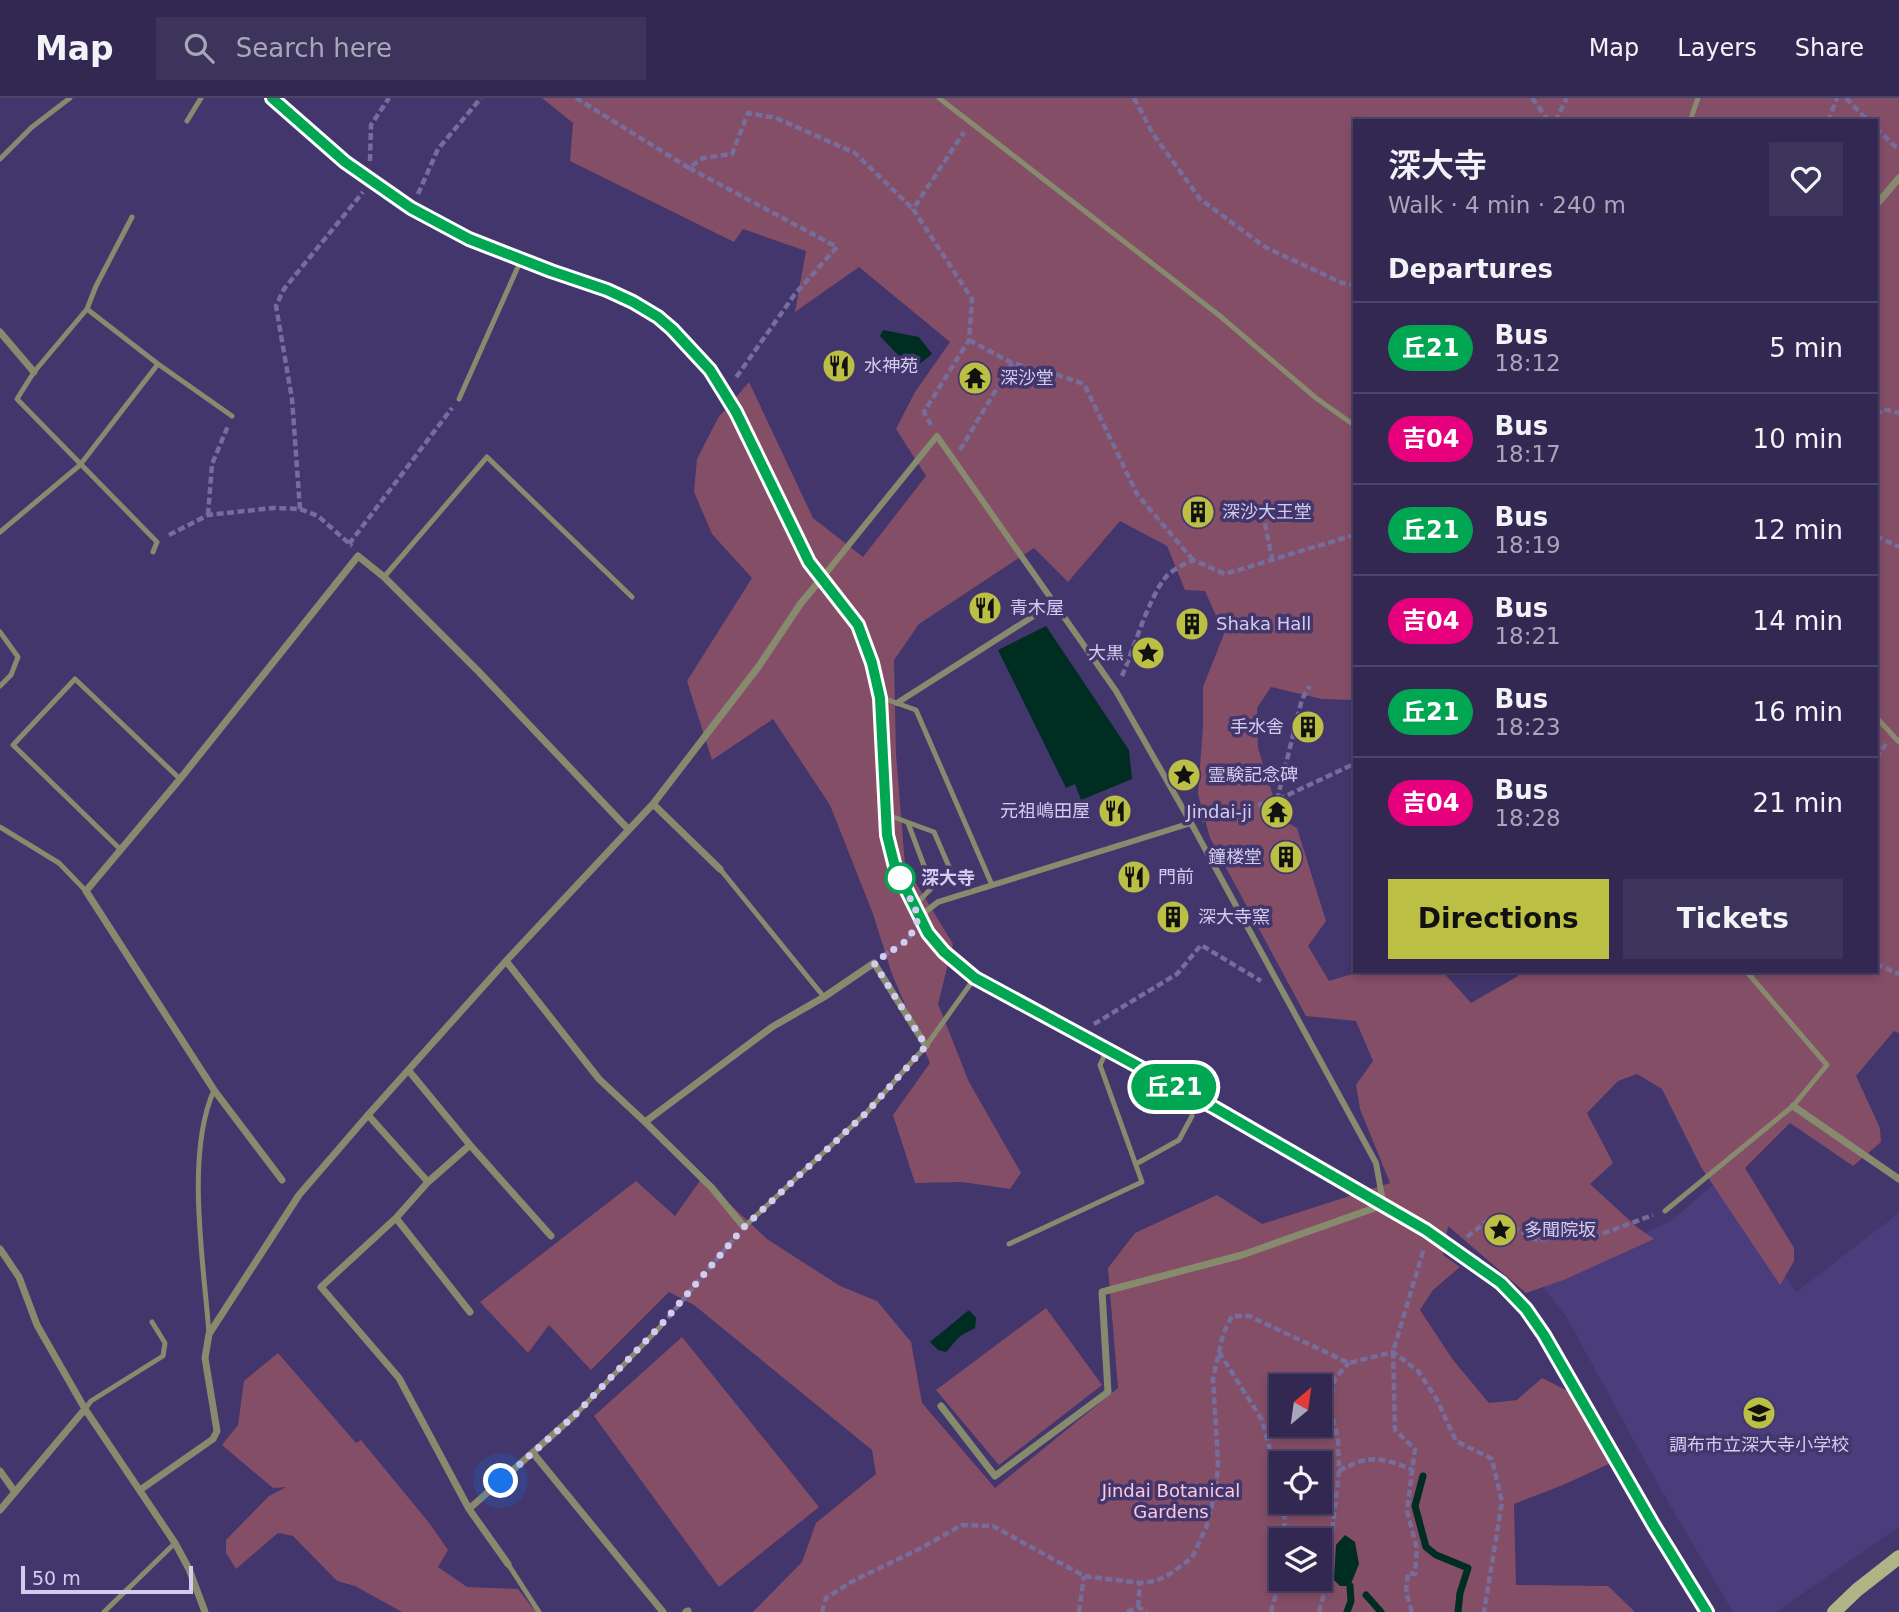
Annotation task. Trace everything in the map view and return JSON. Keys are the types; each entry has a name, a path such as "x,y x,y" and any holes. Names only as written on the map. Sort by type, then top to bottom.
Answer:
{"main road":[{"path":"1833,1612 1899,1558"}],"street":[{"path":"272,98 345,162 411,208 469,239 607,290 658,317 693,350 724,391 809,562 858,625 872,663 880,698 887,835 895,867 928,933 944,952 975,978 1383,1205 1426,1230 1501,1283 1538,1326 1707,1612"},
{"path":"1878,203 1899,178"},
{"path":"0,332 34,372"},
{"path":"140,1490 213,1439 217,1431 205,1358 209,1334 299,1195 506,961 653,804 759,666 800,603 937,436 1116,691 1376,1163 1383,1205"},
{"path":"282,1180 214,1090 86,891 180,779 358,555 384,577 503,697 628,829"},
{"path":"897,704 1054,603"},
{"path":"653,804 720,869"},
{"path":"916,911 1191,823"},
{"path":"506,961 599,1079 712,1188 744,1227"},
{"path":"645,1122 772,1027 824,997 874,963 926,1046"},
{"path":"409,1071 551,1236"},
{"path":"1793,1106 1899,1180"},
{"path":"368,1115 428,1182"},
{"path":"470,1145 428,1182 396,1218 321,1287 399,1378 469,1509 508,1564"},
{"path":"941,1406 995,1476 1108,1392 1102,1292 1242,1255 1383,1205"},
{"path":"396,1218 470,1312"},
{"path":"0,1249 19,1276 37,1325 85,1409 189,1569 205,1612"},
{"path":"0,1510 85,1409"},
{"path":"469,1509 575,1415"},
{"path":"533,1454 663,1612"},
{"path":"0,1471 15,1492"}],"lane":[{"path":"0,159 33,127 70,98"},
{"path":"187,121 201,98"},
{"path":"939,98 1220,316 1316,398 1353,424"},
{"path":"1691,119 1698,98"},
{"path":"132,217 87,309 34,372 17,399 157,542 153,552"},
{"path":"459,399 521,260"},
{"path":"87,309 158,364 232,415"},
{"path":"0,531 80,465 158,364"},
{"path":"384,577 487,457 632,597"},
{"path":"0,632 18,657 11,675 0,686"},
{"path":"121,850 13,746 75,679 180,779"},
{"path":"880,698 916,710 992,885"},
{"path":"1878,719 1899,742"},
{"path":"886,814 933,832 950,869 932,887 916,911"},
{"path":"908,823 932,887"},
{"path":"0,827 59,863 86,891"},
{"path":"720,869 824,997"},
{"path":"1665,1212 1793,1106 1827,1065 1748,973"},
{"path":"744,1227 867,1112 926,1046 975,978"},
{"path":"1009,1244 1142,1182 1100,1065 1107,1050"},
{"path":"209,1334 198,1178 206,1107 214,1090"},
{"path":"1136,1164 1179,1140 1192,1116"},
{"path":"85,1409 91,1401 163,1356 165,1343 152,1322"},
{"path":"575,1415 661,1325"},
{"path":"104,1612 174,1544"},
{"path":"508,1564 539,1612"}],"path":[{"path":"299,509 292,398 276,306 284,289 371,182 371,125 389,98"},
{"path":"411,208 438,149 481,98"},
{"path":"576,98 689,168 837,247 795,294 750,361 724,391"},
{"path":"1134,98 1153,134 1200,199 1265,247 1342,283 1353,285"},
{"path":"1532,98 1548,119"},
{"path":"1556,119 1567,98"},
{"path":"1829,119 1837,98"},
{"path":"1846,98 1866,119"},
{"path":"689,168 703,158 732,154 748,113 762,115 776,118 855,153 913,209 972,299 970,340 924,412 937,436"},
{"path":"913,209 971,122"},
{"path":"1878,130 1899,150"},
{"path":"970,340 1012,363 1084,384 1137,494 1193,560 1224,574 1353,535"},
{"path":"955,459 1012,363"},
{"path":"349,544 459,399"},
{"path":"1878,414 1883,410 1899,413"},
{"path":"208,515 212,464 232,415"},
{"path":"157,542 208,515 273,508 299,509 318,516 354,550"},
{"path":"1263,513 1272,559"},
{"path":"1878,537 1899,547"},
{"path":"1116,691 1151,605 1166,576 1193,560"},
{"path":"1277,800 1302,699 1310,686"},
{"path":"1258,805 1277,800 1353,764"},
{"path":"1191,823 1236,810"},
{"path":"874,963 909,939 916,911"},
{"path":"1078,1034 1177,974 1201,945 1284,993"},
{"path":"1878,965 1899,974"},
{"path":"1452,1248 1488,1220 1507,1224 1537,1240 1565,1239 1596,1236 1665,1212"},
{"path":"661,1325 744,1227"},
{"path":"1412,1612 1406,1592 1408,1573 1415,1574 1417,1549 1407,1511 1415,1449 1395,1430 1392,1352 1424,1250 1426,1230"},
{"path":"822,1612 826,1598 962,1525 992,1526 1084,1576 1140,1583 1156,1581 1192,1558 1207,1525 1216,1490 1218,1462 1213,1379 1223,1334 1232,1317 1249,1316 1349,1363"},
{"path":"1219,1352 1262,1420 1270,1451"},
{"path":"1319,1612 1326,1587 1339,1471 1338,1440 1331,1405 1335,1378 1349,1363 1392,1352 1419,1371 1436,1398 1456,1441 1492,1459 1502,1502 1484,1612"},
{"path":"1339,1471 1356,1462 1382,1458 1412,1470"},
{"path":"1079,1612 1084,1576"},
{"path":"1138,1607 1140,1583"},
{"path":"1271,1612 1277,1591"},
{"path":"1127,1612 1138,1607"},
{"path":"1138,1607 1147,1612"}],"shaded area":[{"path":"883,330 919,337 932,354 912,370 880,336"},
{"path":"1046,626 1129,750 1132,779 1081,800 1075,784 1066,788 998,650"},
{"name":"調布市立深大寺小学校","path":"1721,1178 1796,1292 1899,1213 1899,1527 1776,1612 1733,1612 1656,1481 1567,1318 1544,1288 1518,1265 1614,1247 1671,1221"},
{"path":"969,1310 976,1318 975,1328 960,1336 946,1352 938,1350 930,1342"},
{"path":"1345,1535 1355,1542 1359,1564 1350,1586 1340,1586 1334,1580 1336,1545"}],"green space":[{"name":"Jindai Botanical Gardens","path":"542,98 1899,98 1899,1033 1894,1031 1856,1076 1880,1128 1881,1142 1853,1166 1790,1123 1745,1168 1794,1248 1794,1261 1780,1285 1701,1167 1662,1089 1637,1074 1618,1081 1587,1113 1613,1163 1590,1184 1654,1239 1566,1279 1526,1293 1448,1226 1443,1255 1460,1267 1433,1290 1420,1310 1453,1360 1489,1403 1517,1400 1542,1378 1570,1392 1611,1463 1514,1504 1516,1585 1608,1586 1635,1612 753,1612 802,1562 816,1523 876,1474 872,1450 694,1305 669,1292 591,1370 549,1325 528,1353 480,1302 636,1181 675,1216 702,1178 767,1239 840,1286 877,1301 911,1342 922,1403 995,1488 1118,1388 1108,1268 1135,1233 1217,1195 1262,1224 1390,1183 1360,1109 1356,1085 1373,1061 1356,1021 1306,1016 1210,838 1198,794 1203,687 1224,634 1205,591 1185,590 1167,546 1120,521 1068,582 1034,548 919,624 894,660 896,754 905,865 953,944 938,1004 969,1082 1021,1173 1010,1189 962,1182 915,1183 893,1115 930,1063 892,974 873,914 830,805 773,719 712,760 687,681 752,578 712,534 694,492 697,459 718,418 749,382 813,518 863,557 926,476 896,429 915,392 950,342 859,267 795,312 806,251 743,229 734,242 570,161 573,123"},
{"path":"1046,1308 1102,1385 999,1465 936,1390"},
{"path":"682,1337 819,1507 719,1587 594,1416"},
{"path":"278,1353 356,1443 361,1440 430,1524 448,1550 438,1567 467,1587 518,1589 536,1612 402,1612 355,1586 337,1581 293,1536 278,1533 236,1569 226,1553 226,1540 269,1496 286,1487 273,1488 222,1445 238,1425 244,1381"}],"waterway":[{"path":"1423,1476 1415,1506 1426,1547 1436,1555 1468,1568 1460,1593 1458,1612"},
{"path":"1347,1612 1351,1601 1350,1586"},
{"path":"1366,1595 1381,1612"}],"bus line":[{"name":"丘21","path":"272,98 345,162 425,216 510,256 607,290 633,302 658,317 693,350 710,370 736,412 809,562 858,625 872,663 880,698 887,835 895,867 905,891 928,933 944,952 975,978 1215,1108 1383,1205 1426,1230 1501,1283 1526,1309 1544,1335 1707,1612"}],"place":[{"name":"水神苑","path":"839,366"},
{"name":"深沙堂","path":"975,378"},
{"name":"深沙大王堂","path":"1198,512"},
{"name":"青木屋","path":"985,608"},
{"name":"Shaka Hall","path":"1192,624"},
{"name":"大黒","path":"1148,653"},
{"name":"手水舎","path":"1308,727"},
{"name":"霊験記念碑","path":"1184,775"},
{"name":"元祖嶋田屋","path":"1115,811"},
{"name":"Jindai-ji","path":"1277,812"},
{"name":"鐘楼堂","path":"1286,857"},
{"name":"門前","path":"1134,877"},
{"name":"深大寺","path":"900,878"},
{"name":"深大寺窯","path":"1173,917"},
{"name":"多聞院坂","path":"1500,1230"},
{"name":"調布市立深大寺小学校","path":"1759,1413"}],"route":[{"path":"501,1481 575,1415 661,1325 744,1227 867,1112 926,1046 874,963 909,939 919,917 895,867 900,878"}]}
